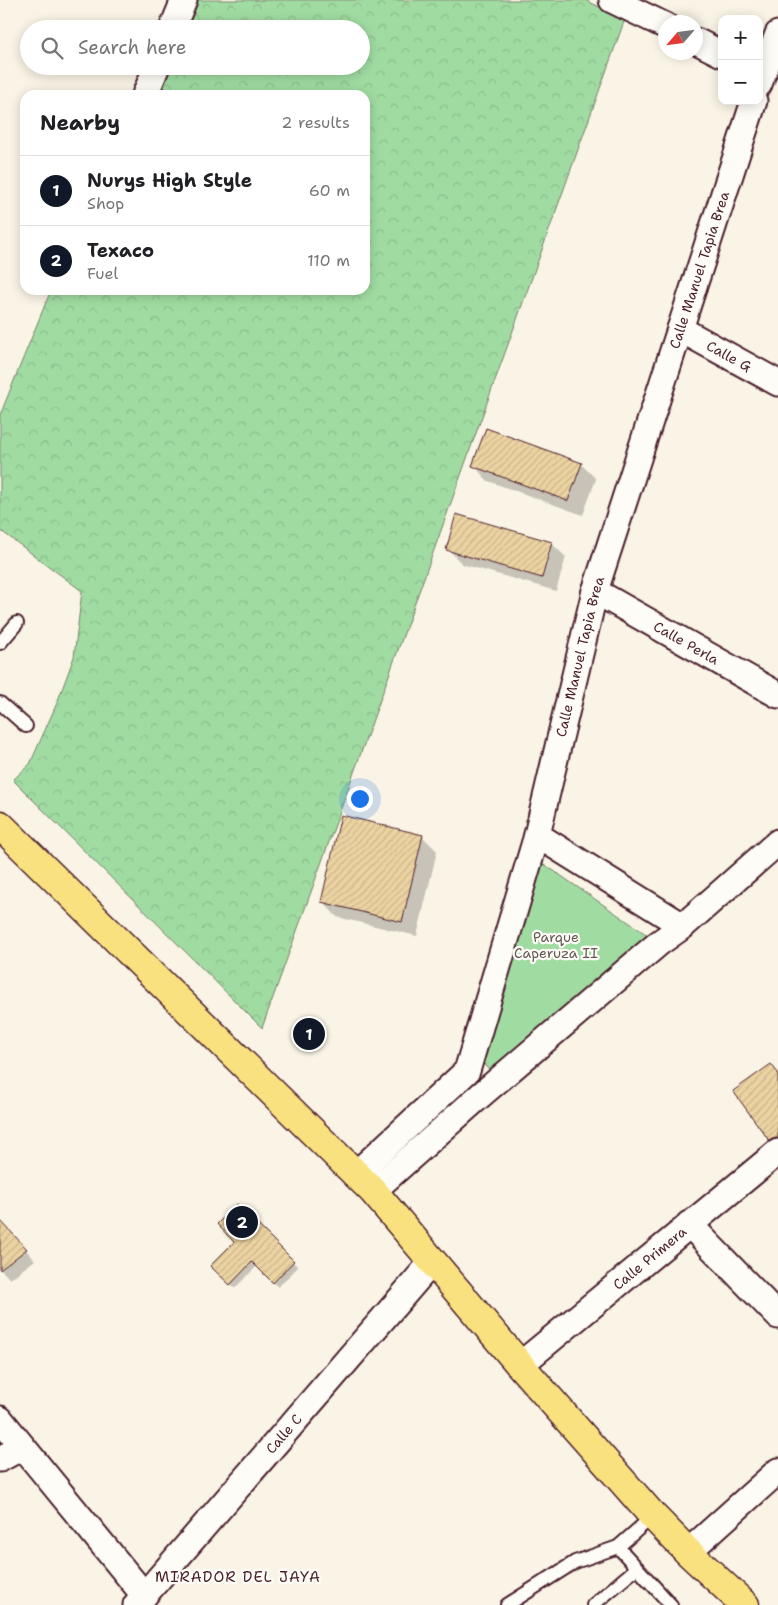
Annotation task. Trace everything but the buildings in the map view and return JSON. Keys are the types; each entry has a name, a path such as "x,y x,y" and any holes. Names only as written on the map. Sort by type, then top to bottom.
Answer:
{"main road":[{"path":"0,825 364,1182 520,1365 653,1516 688,1552 745,1605"}],"street":[{"path":"612,0 658,22"},
{"path":"175,20 181,1"},
{"path":"765,78 778,34"},
{"path":"703,44 718,52"},
{"path":"147,90 153,75"},
{"name":"Calle Manuel Tapia Brea","path":"467,1072 537,835 595,591 753,105"},
{"name":"Calle G","path":"680,329 778,383"},
{"name":"Calle Perla","path":"595,591 778,695"},
{"path":"537,835 683,926"},
{"path":"364,1182 482,1094 659,943 683,926 778,842"},
{"path":"364,1182 467,1072 482,1094"},
{"name":"Calle Primera","path":"520,1365 778,1152"},
{"path":"689,1224 778,1316"},
{"name":"Calle C","path":"140,1600 432,1262"},
{"path":"0,1419 140,1600"},
{"path":"0,1459 22,1447"},
{"path":"688,1552 778,1471"}],"lane":[{"path":"0,643 16,623"},
{"path":"0,703 26,726"},
{"path":"507,1605 575,1562 618,1546 653,1516"},
{"path":"618,1546 671,1605"},
{"path":"593,1605 637,1568"}],"green space":[{"path":"197,0 585,0 625,19 262,1028 13,780 30,764 57,703 74,657 82,591 0,530 0,415 49,295 370,295 370,90 160,90 166,75 370,75 370,20 189,20"},
{"name":"Parque Caperuza II","path":"519,847 659,943 489,1070 469,1039"}],"place":[{"name":"Nurys High Style","path":"309,1034"},
{"name":"Texaco","path":"242,1222"}],"district":[{"name":"MIRADOR DEL JAYA","path":"238,1577"}]}
